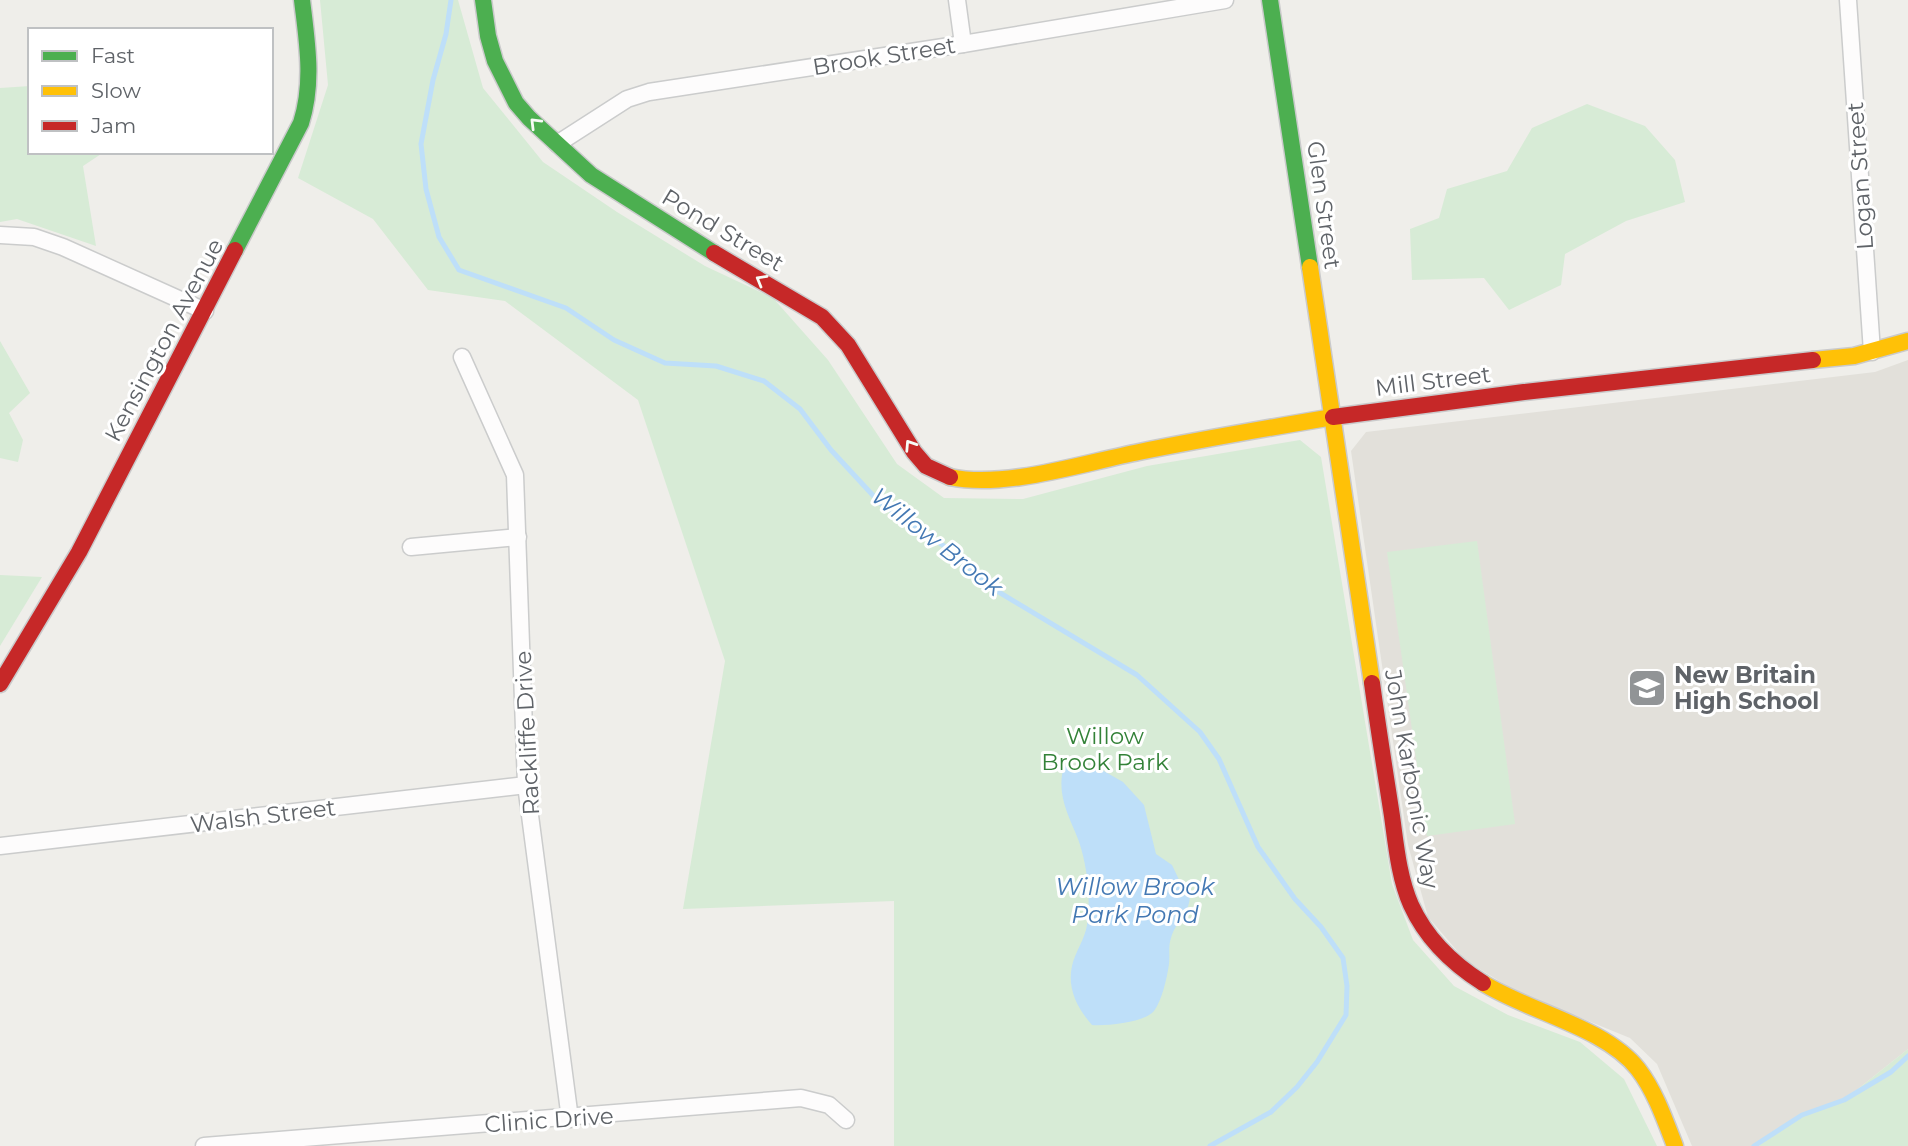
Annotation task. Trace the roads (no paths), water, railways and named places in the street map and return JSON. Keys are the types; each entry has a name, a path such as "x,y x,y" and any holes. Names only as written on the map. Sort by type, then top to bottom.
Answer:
{"street":[{"name":"Kensington Avenue","path":"0,684 69,569 291,144 307,107 311,73 302,0"},
{"name":"Pond Street","path":"483,0 488,36 506,85 516,103 557,144 591,175 674,229 822,317 848,345 926,466 943,475 965,480"},
{"path":"957,0 963,44"},
{"name":"Brook Street","path":"557,144 626,99 649,92 963,44 1225,0"},
{"name":"Glen Street","path":"1270,0 1332,417"},
{"name":"Logan Street","path":"1848,0 1872,352"},
{"path":"0,235 34,237 63,247 205,311"},
{"name":"Mill Street","path":"965,480 1040,473 1138,452 1332,417 1536,390 1872,352 1908,341"},
{"name":"Rackliffe Drive","path":"462,357 515,475 526,785 570,1119"},
{"name":"John Karbonic Way","path":"1332,417 1398,858 1412,907 1436,944 1455,963 1501,996 1606,1040 1633,1063 1647,1084 1675,1146"},
{"path":"411,547 518,537"},
{"name":"Walsh Street","path":"0,846 526,785"},
{"name":"Clinic Drive","path":"204,1146 570,1119 801,1098 829,1105 846,1120"}],"water":[{"name":"Willow Brook Park Pond","path":"1064,766 1102,770 1123,782 1144,805 1156,854 1172,865 1182,886 1190,894 1188,907 1171,938 1168,970 1159,1001 1149,1015 1134,1021 1092,1025 1078,1005 1072,990 1072,966 1086,930 1089,896 1082,850 1062,795"}],"waterway":[{"name":"Willow Brook","path":"451,0 421,144 426,189 439,237 459,270 566,308 614,340 665,363 716,366 764,381 800,409 831,450 880,503 944,546 992,588 1137,675 1200,732 1219,759 1258,847 1295,899 1321,927 1343,958 1347,986 1346,1015 1317,1062 1297,1087 1271,1112 1210,1146"},
{"name":"Willow Brook","path":"1754,1146 1802,1115 1844,1100 1891,1072 1908,1056"}],"place":[{"name":"New Britain High School","path":"1647,688"}],"park label":[{"name":"Willow Brook Park","path":"1105,749"}]}
